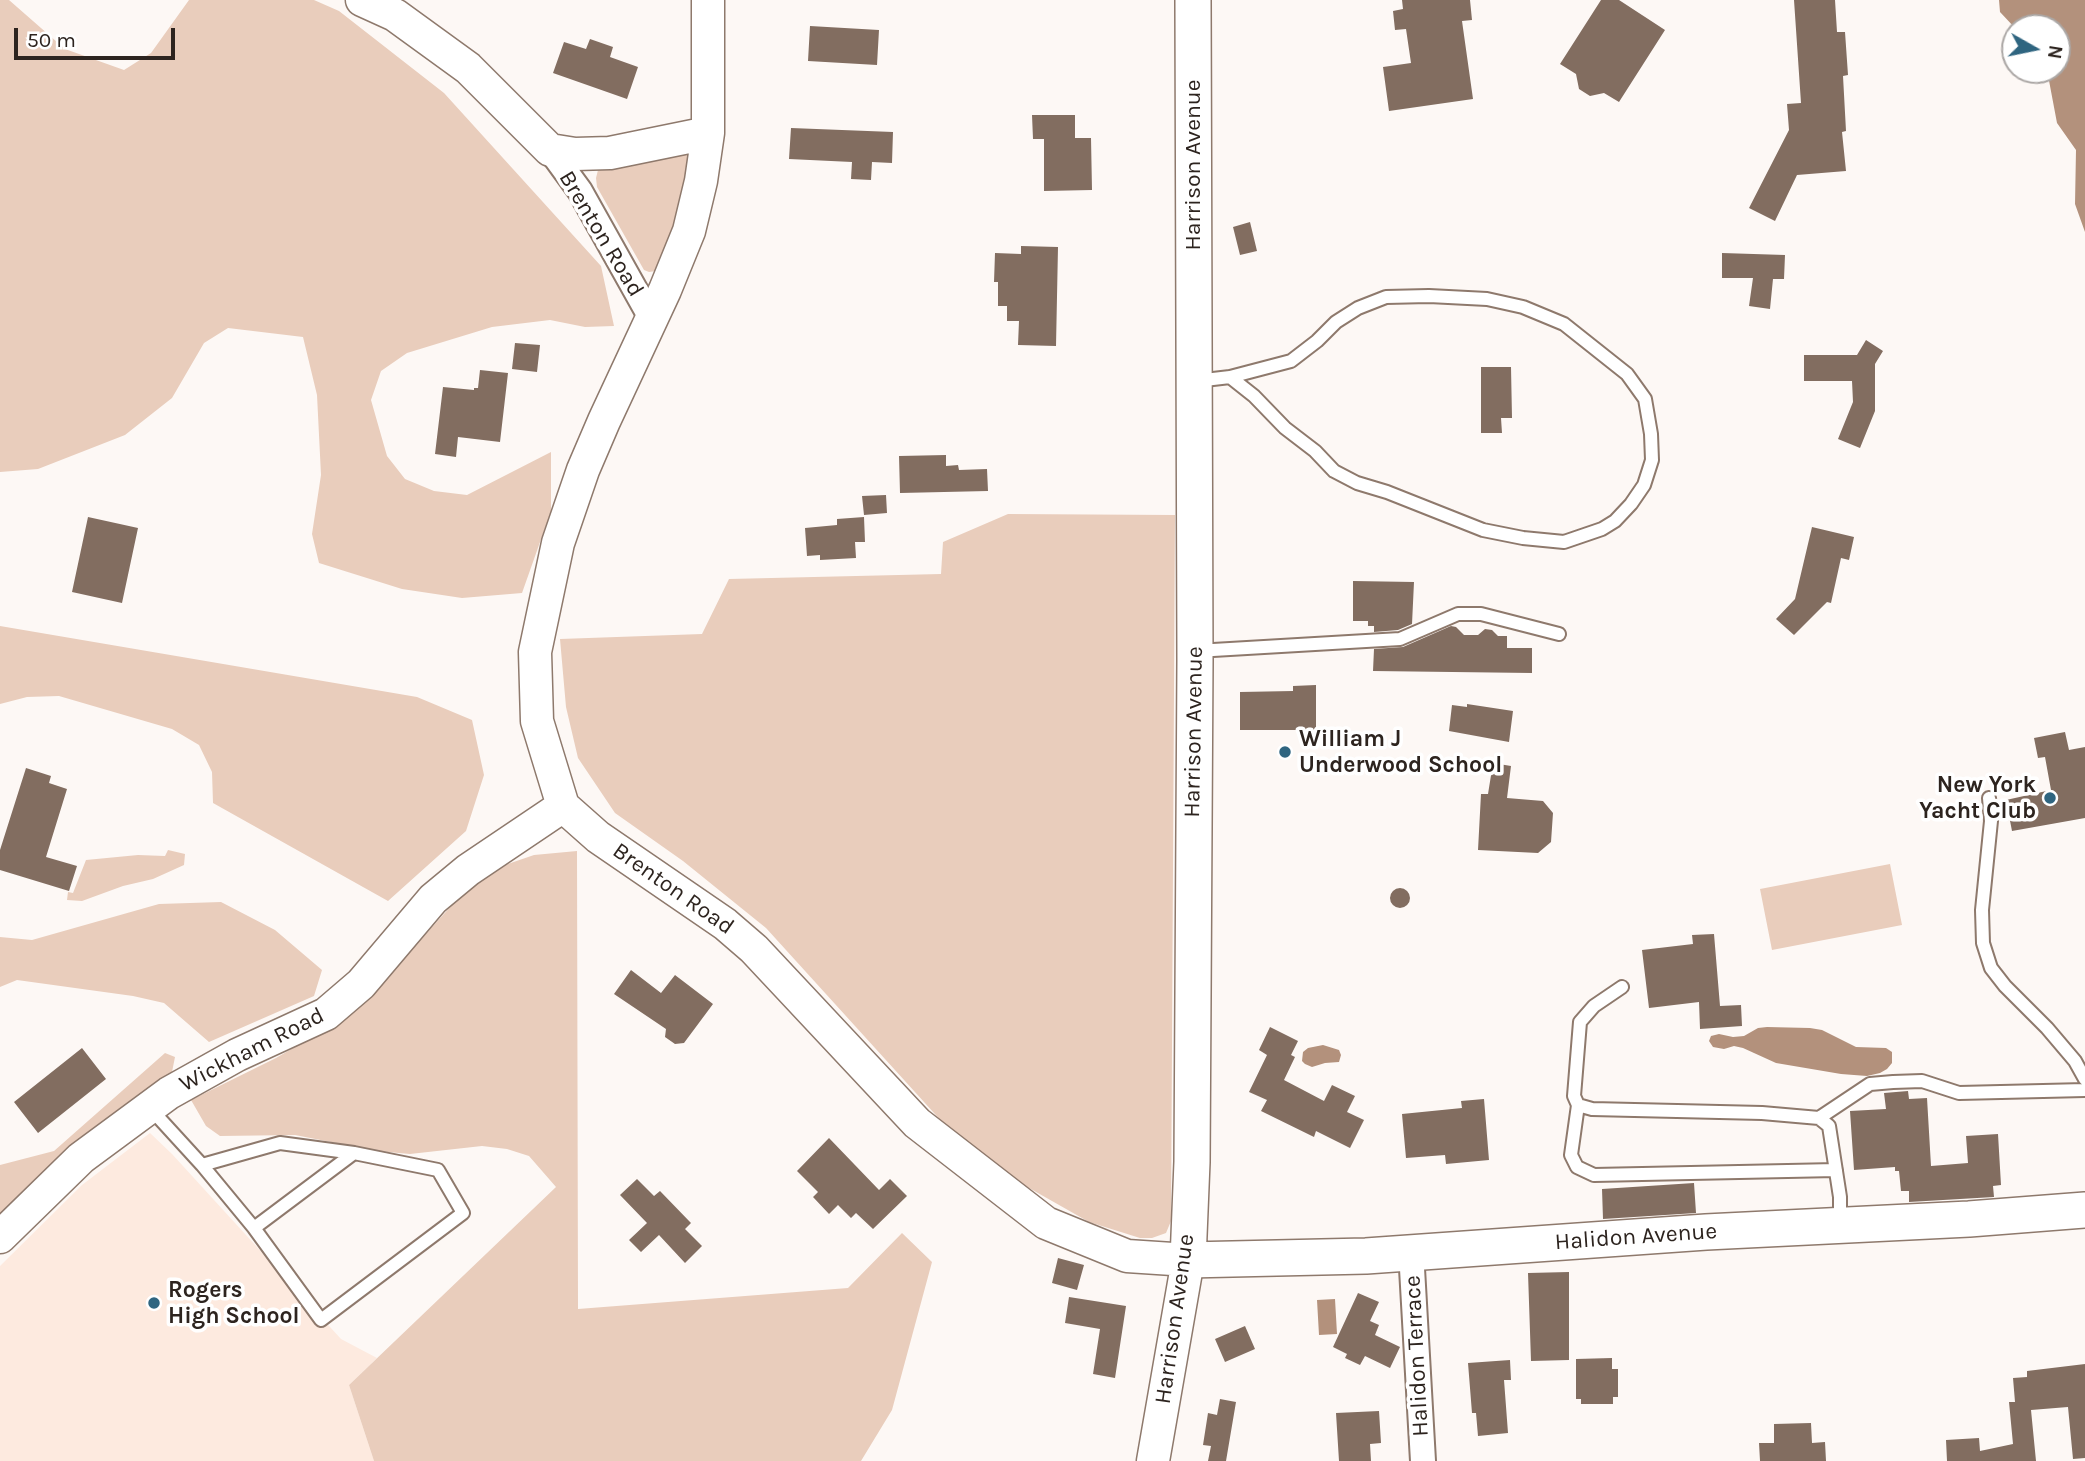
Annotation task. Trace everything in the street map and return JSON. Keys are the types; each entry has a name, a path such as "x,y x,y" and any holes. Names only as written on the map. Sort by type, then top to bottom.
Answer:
{"main road":[{"name":"Harrison Avenue","path":"1188,1260 1192,1162 1195,651 1193,0"},
{"name":"Halidon Avenue","path":"1188,1260 1366,1256 1706,1232 2085,1210"}],"street":[{"name":"Brenton Road","path":"362,0 394,15 468,68 550,150 580,191 651,318"},
{"path":"708,0 708,133"},
{"name":"Brenton Road","path":"550,150 575,154 610,153 708,133 701,181 689,231 612,402 579,482 558,543 535,652 537,721 563,806 598,837 734,932 811,1008 917,1123 1046,1223 1127,1256 1188,1260"},
{"name":"Wickham Road","path":"0,1237 81,1158 169,1093 237,1055 326,1014 361,984 433,899 468,870 563,806"},
{"name":"Halidon Terrace","path":"1411,1251 1423,1461"},
{"name":"Harrison Avenue","path":"1153,1461 1188,1260"}],"lane":[{"path":"1195,381 1259,371 1291,361 1336,322 1357,308 1386,297 1487,299 1523,307 1564,324 1627,374 1645,399 1652,460 1644,485 1631,504 1602,530 1564,542 1523,538 1483,530 1357,483 1334,471 1230,377"},
{"path":"1195,651 1400,639 1458,614 1481,614 1559,634"},
{"path":"1989,798 1991,821 1983,910 1983,943 1991,968 2047,1028 2085,1079"},
{"path":"1622,988 1594,1006 1580,1023 1574,1097 1578,1105 1571,1155 1577,1167 1594,1175 1836,1170"},
{"path":"1819,1118 1870,1084 1922,1081 1959,1093 2085,1090"},
{"path":"1578,1105 1592,1109 1762,1113 1819,1118 1829,1126 1840,1197 1840,1226"},
{"path":"149,1107 254,1228 321,1320 463,1213 438,1170 354,1153 280,1143 202,1165"},
{"path":"254,1228 354,1153"}],"shaded area":[{"path":"0,0 9,0 65,49 124,70 151,53 189,0 314,0 339,11 444,93 601,266 614,326 585,327 550,320 492,327 407,353 381,371 371,400 387,456 405,479 434,491 467,495 551,452 551,511 522,593 462,598 402,589 319,563 312,534 321,475 317,395 303,337 228,328 204,343 172,398 125,435 38,469 0,472"},
{"path":"1999,0 2085,0 2085,232 2075,204 2076,150 2057,123 2050,84 2071,84 2071,14 2000,12"},
{"path":"681,152 690,155 690,160 679,210 656,271 649,272 644,270 597,187 598,170 609,165"},
{"path":"1008,514 1175,515 1171,1221 1166,1233 1152,1238 1140,1238 1089,1222 1015,1180 944,1124 766,928 683,861 615,813 578,758 566,707 560,639 702,634 729,579 941,574 943,542"},
{"path":"0,626 417,697 472,720 484,775 466,831 388,901 213,803 212,772 199,745 172,729 59,696 27,697 0,704"},
{"path":"168,850 185,854 184,865 153,879 123,886 82,901 67,900 68,892 73,893 86,860 138,855 165,856"},
{"path":"577,851 578,1309 848,1288 902,1233 932,1262 892,1410 861,1461 374,1461 349,1385 556,1187 529,1156 507,1149 482,1146 410,1154 377,1151 295,1135 220,1136 206,1126 191,1100 276,1058 365,1001 462,894 502,866 534,855"},
{"path":"1890,864 1902,925 1772,950 1760,889"},
{"path":"221,902 275,930 322,970 314,996 209,1042 164,1003 133,996 17,980 0,987 0,937 32,940 159,904"},
{"path":"1758,1028 1822,1030 1856,1047 1886,1048 1892,1052 1892,1063 1880,1073 1867,1076 1841,1074 1776,1063 1743,1048 1713,1047 1709,1041 1711,1036 1719,1034 1744,1036"},
{"path":"1323,1045 1339,1050 1339,1062 1312,1067 1302,1061 1303,1052 1308,1048"},
{"path":"165,1053 175,1057 172,1072 39,1181 0,1219 0,1165 54,1151"},
{"name":"Rogers High School","path":"150,1133 341,1339 377,1358 349,1385 374,1461 0,1461 0,1266 82,1185"},
{"path":"1335,1299 1337,1334 1319,1335 1317,1300"}],"building":[{"path":"1402,0 1470,0 1472,20 1462,21 1473,99 1389,111 1383,67 1411,63 1406,29 1395,30 1393,11 1403,9"},
{"path":"1601,0 1619,0 1665,30 1619,102 1604,93 1590,96 1579,89 1576,74 1560,64"},
{"path":"1794,0 1835,0 1837,32 1845,32 1848,75 1843,76 1846,131 1842,132 1846,171 1797,175 1775,221 1749,208 1789,130 1787,104 1801,103"},
{"path":"810,26 879,30 877,65 808,61"},
{"path":"590,39 613,47 610,57 638,67 627,99 553,73 564,42 586,49"},
{"path":"1032,115 1075,115 1075,138 1091,138 1092,190 1044,191 1044,139 1033,139"},
{"path":"791,128 893,132 892,163 872,162 871,180 851,179 852,162 789,159"},
{"path":"1250,222 1257,251 1240,255 1233,227"},
{"path":"1021,246 1058,247 1056,346 1018,345 1019,321 1007,321 1007,306 998,306 998,282 994,282 995,253 1021,254"},
{"path":"1722,253 1785,255 1784,279 1773,279 1770,309 1749,306 1753,278 1722,278"},
{"path":"1866,340 1883,351 1875,364 1875,411 1860,448 1838,439 1853,402 1852,381 1804,381 1804,355 1857,355"},
{"path":"515,343 540,345 537,372 512,369"},
{"path":"1481,367 1511,367 1512,418 1501,418 1502,433 1481,433"},
{"path":"480,370 508,373 500,442 458,437 456,457 435,454 443,387 474,390 478,388"},
{"path":"946,455 946,466 958,465 959,470 987,469 988,491 900,493 899,456"},
{"path":"886,495 887,513 864,515 862,496"},
{"path":"88,517 138,528 122,603 72,592"},
{"path":"864,517 865,542 855,542 856,558 820,560 820,555 807,556 805,528 837,525 837,519"},
{"path":"1812,527 1854,537 1849,560 1841,558 1831,603 1827,602 1794,635 1776,619 1795,599"},
{"path":"1353,581 1414,582 1412,624 1398,630 1374,632 1374,626 1368,626 1368,621 1353,621"},
{"path":"1451,626 1464,635 1478,635 1485,629 1492,630 1498,636 1507,636 1507,648 1532,648 1532,673 1373,671 1374,649 1403,647"},
{"path":"1316,685 1316,730 1240,730 1240,692 1293,691 1293,686"},
{"path":"1467,704 1513,711 1509,742 1449,731 1452,705 1467,707"},
{"name":"New York Yacht Club","path":"2065,732 2069,750 2085,747 2085,818 2012,831 2006,800 2051,790 2045,757 2038,758 2034,738"},
{"path":"1493,763 1511,766 1507,798 1543,801 1553,813 1551,842 1538,853 1478,850 1481,794 1488,794"},
{"path":"26,768 51,776 49,783 67,789 46,857 77,866 69,891 0,870 0,850"},
{"path":"1400,888 1407,891 1410,898 1407,905 1400,908 1393,905 1390,898 1393,891"},
{"path":"1714,934 1720,1006 1741,1005 1742,1026 1700,1029 1699,1002 1649,1008 1642,950 1693,944 1692,935"},
{"path":"631,970 661,993 675,975 713,1004 684,1043 675,1044 665,1037 666,1029 614,994"},
{"path":"1270,1027 1298,1041 1291,1055 1295,1057 1284,1080 1324,1101 1332,1085 1355,1096 1347,1112 1364,1120 1350,1148 1316,1131 1314,1137 1261,1111 1267,1100 1249,1092 1267,1055 1259,1050"},
{"path":"82,1048 106,1079 38,1133 14,1102"},
{"path":"1908,1091 1909,1099 1927,1098 1931,1166 1968,1163 1966,1136 1998,1134 2001,1185 1993,1186 1994,1197 1909,1202 1909,1191 1901,1191 1899,1171 1895,1171 1895,1167 1854,1170 1850,1111 1886,1109 1884,1093"},
{"path":"1484,1099 1489,1160 1446,1164 1445,1155 1406,1158 1402,1114 1462,1108 1461,1101"},
{"path":"829,1138 879,1190 890,1179 907,1196 873,1229 856,1213 851,1218 838,1205 829,1214 813,1197 818,1192 797,1171"},
{"path":"637,1179 654,1196 660,1191 691,1223 685,1229 702,1246 685,1263 659,1235 641,1252 629,1240 647,1223 620,1195"},
{"path":"1694,1183 1696,1213 1603,1219 1602,1189"},
{"path":"1058,1258 1084,1265 1077,1290 1052,1283"},
{"path":"1569,1272 1569,1360 1531,1361 1528,1273"},
{"path":"1358,1293 1379,1302 1370,1321 1379,1325 1375,1335 1400,1347 1390,1368 1365,1356 1360,1365 1345,1358 1347,1354 1333,1347"},
{"path":"1069,1297 1126,1306 1115,1378 1093,1374 1100,1329 1065,1323"},
{"path":"1245,1326 1255,1349 1225,1362 1215,1339"},
{"path":"1612,1358 1612,1369 1618,1369 1618,1397 1613,1397 1613,1404 1581,1404 1581,1399 1576,1399 1576,1359"},
{"path":"1510,1360 1511,1380 1504,1380 1508,1433 1478,1436 1476,1413 1472,1413 1468,1363"},
{"path":"2085,1364 2085,1458 2073,1459 2068,1407 2031,1410 2036,1461 1947,1461 1946,1440 1979,1438 1980,1451 2013,1444 2009,1402 2015,1402 2013,1378 2027,1377 2027,1371"},
{"path":"1220,1399 1236,1402 1226,1461 1208,1461 1211,1446 1203,1445 1208,1413 1217,1415"},
{"path":"1379,1411 1381,1443 1370,1444 1371,1461 1339,1461 1336,1413"},
{"path":"1811,1423 1812,1443 1825,1442 1826,1461 1760,1461 1759,1443 1774,1443 1774,1424"}],"place":[{"name":"William J Underwood School","path":"1285,752"},
{"name":"New York Yacht Club","path":"2050,798"},
{"name":"Rogers High School","path":"154,1303"}]}
